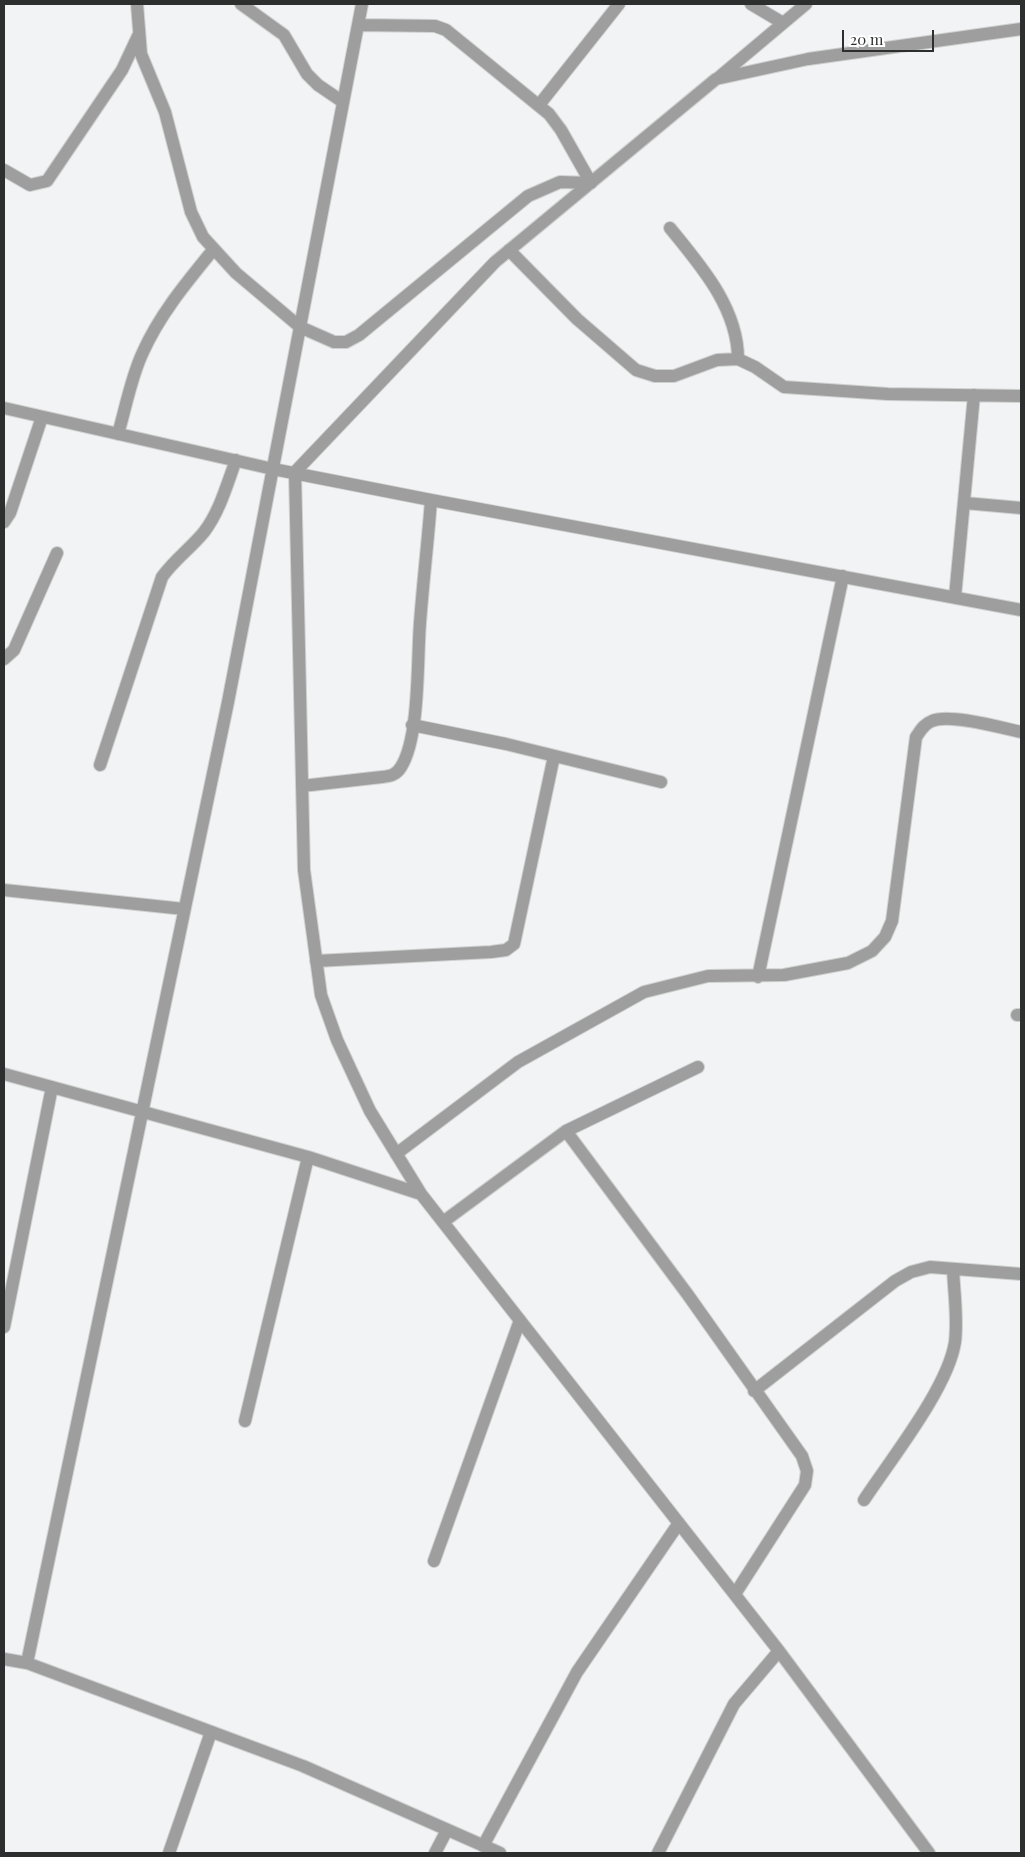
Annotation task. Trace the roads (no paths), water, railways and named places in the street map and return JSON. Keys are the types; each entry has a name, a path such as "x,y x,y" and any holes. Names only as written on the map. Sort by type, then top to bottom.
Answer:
{"street":[{"path":"137,4 138,36 144,67 157,90 165,112 191,212 203,237 213,250 300,327 323,338 346,342 359,335 528,196 560,182 591,183"},
{"path":"241,4 284,35 307,74 318,85 343,102"},
{"path":"27,1663 230,693 362,4"},
{"path":"539,105 620,4"},
{"path":"751,4 783,23"},
{"path":"806,4 495,262 296,472 304,870 321,996 337,1040 370,1111 421,1194 779,1650 929,1853"},
{"path":"358,25 435,26 446,30 539,105 561,130 591,183"},
{"path":"716,80 808,59 1021,29"},
{"path":"4,170 30,185 47,180 122,70 138,36"},
{"path":"670,228 716,288 732,323 738,342 738,359"},
{"path":"118,434 142,355 152,332 179,293 213,250"},
{"path":"509,250 577,319 636,370 655,376 674,376 717,360 738,359 755,367 784,387 888,394 1021,396"},
{"path":"955,597 974,395"},
{"path":"4,408 273,469 1021,610"},
{"path":"4,522 10,513 42,417"},
{"path":"100,764 162,577 170,564 186,552 205,531 218,508 236,460"},
{"path":"302,786 395,775 402,766 416,707 420,623 432,500"},
{"path":"965,503 1021,508"},
{"path":"4,659 14,650 57,553"},
{"path":"758,977 843,576"},
{"path":"396,1154 518,1062 644,992 708,976 784,976 848,964 872,951 885,937 892,921 916,737 923,726 934,720 959,719 1021,732"},
{"path":"412,725 661,782"},
{"path":"316,961 491,952 506,950 514,944 554,756"},
{"path":"4,890 184,908"},
{"path":"443,1222 566,1131 698,1067"},
{"path":"4,1074 308,1157 421,1194"},
{"path":"4,1328 52,1087"},
{"path":"566,1131 688,1295 754,1391 802,1456 807,1471 805,1485 735,1594"},
{"path":"244,1421 308,1157"},
{"path":"754,1391 895,1281 911,1272 930,1267 1021,1274"},
{"path":"864,1500 935,1393 949,1365 956,1321 953,1269"},
{"path":"434,1561 520,1320"},
{"path":"484,1846 577,1672 679,1523"},
{"path":"658,1853 734,1704 779,1650"},
{"path":"4,1659 27,1663 303,1766 500,1853"},
{"path":"169,1853 211,1732"},
{"path":"435,1853 447,1830"}]}
